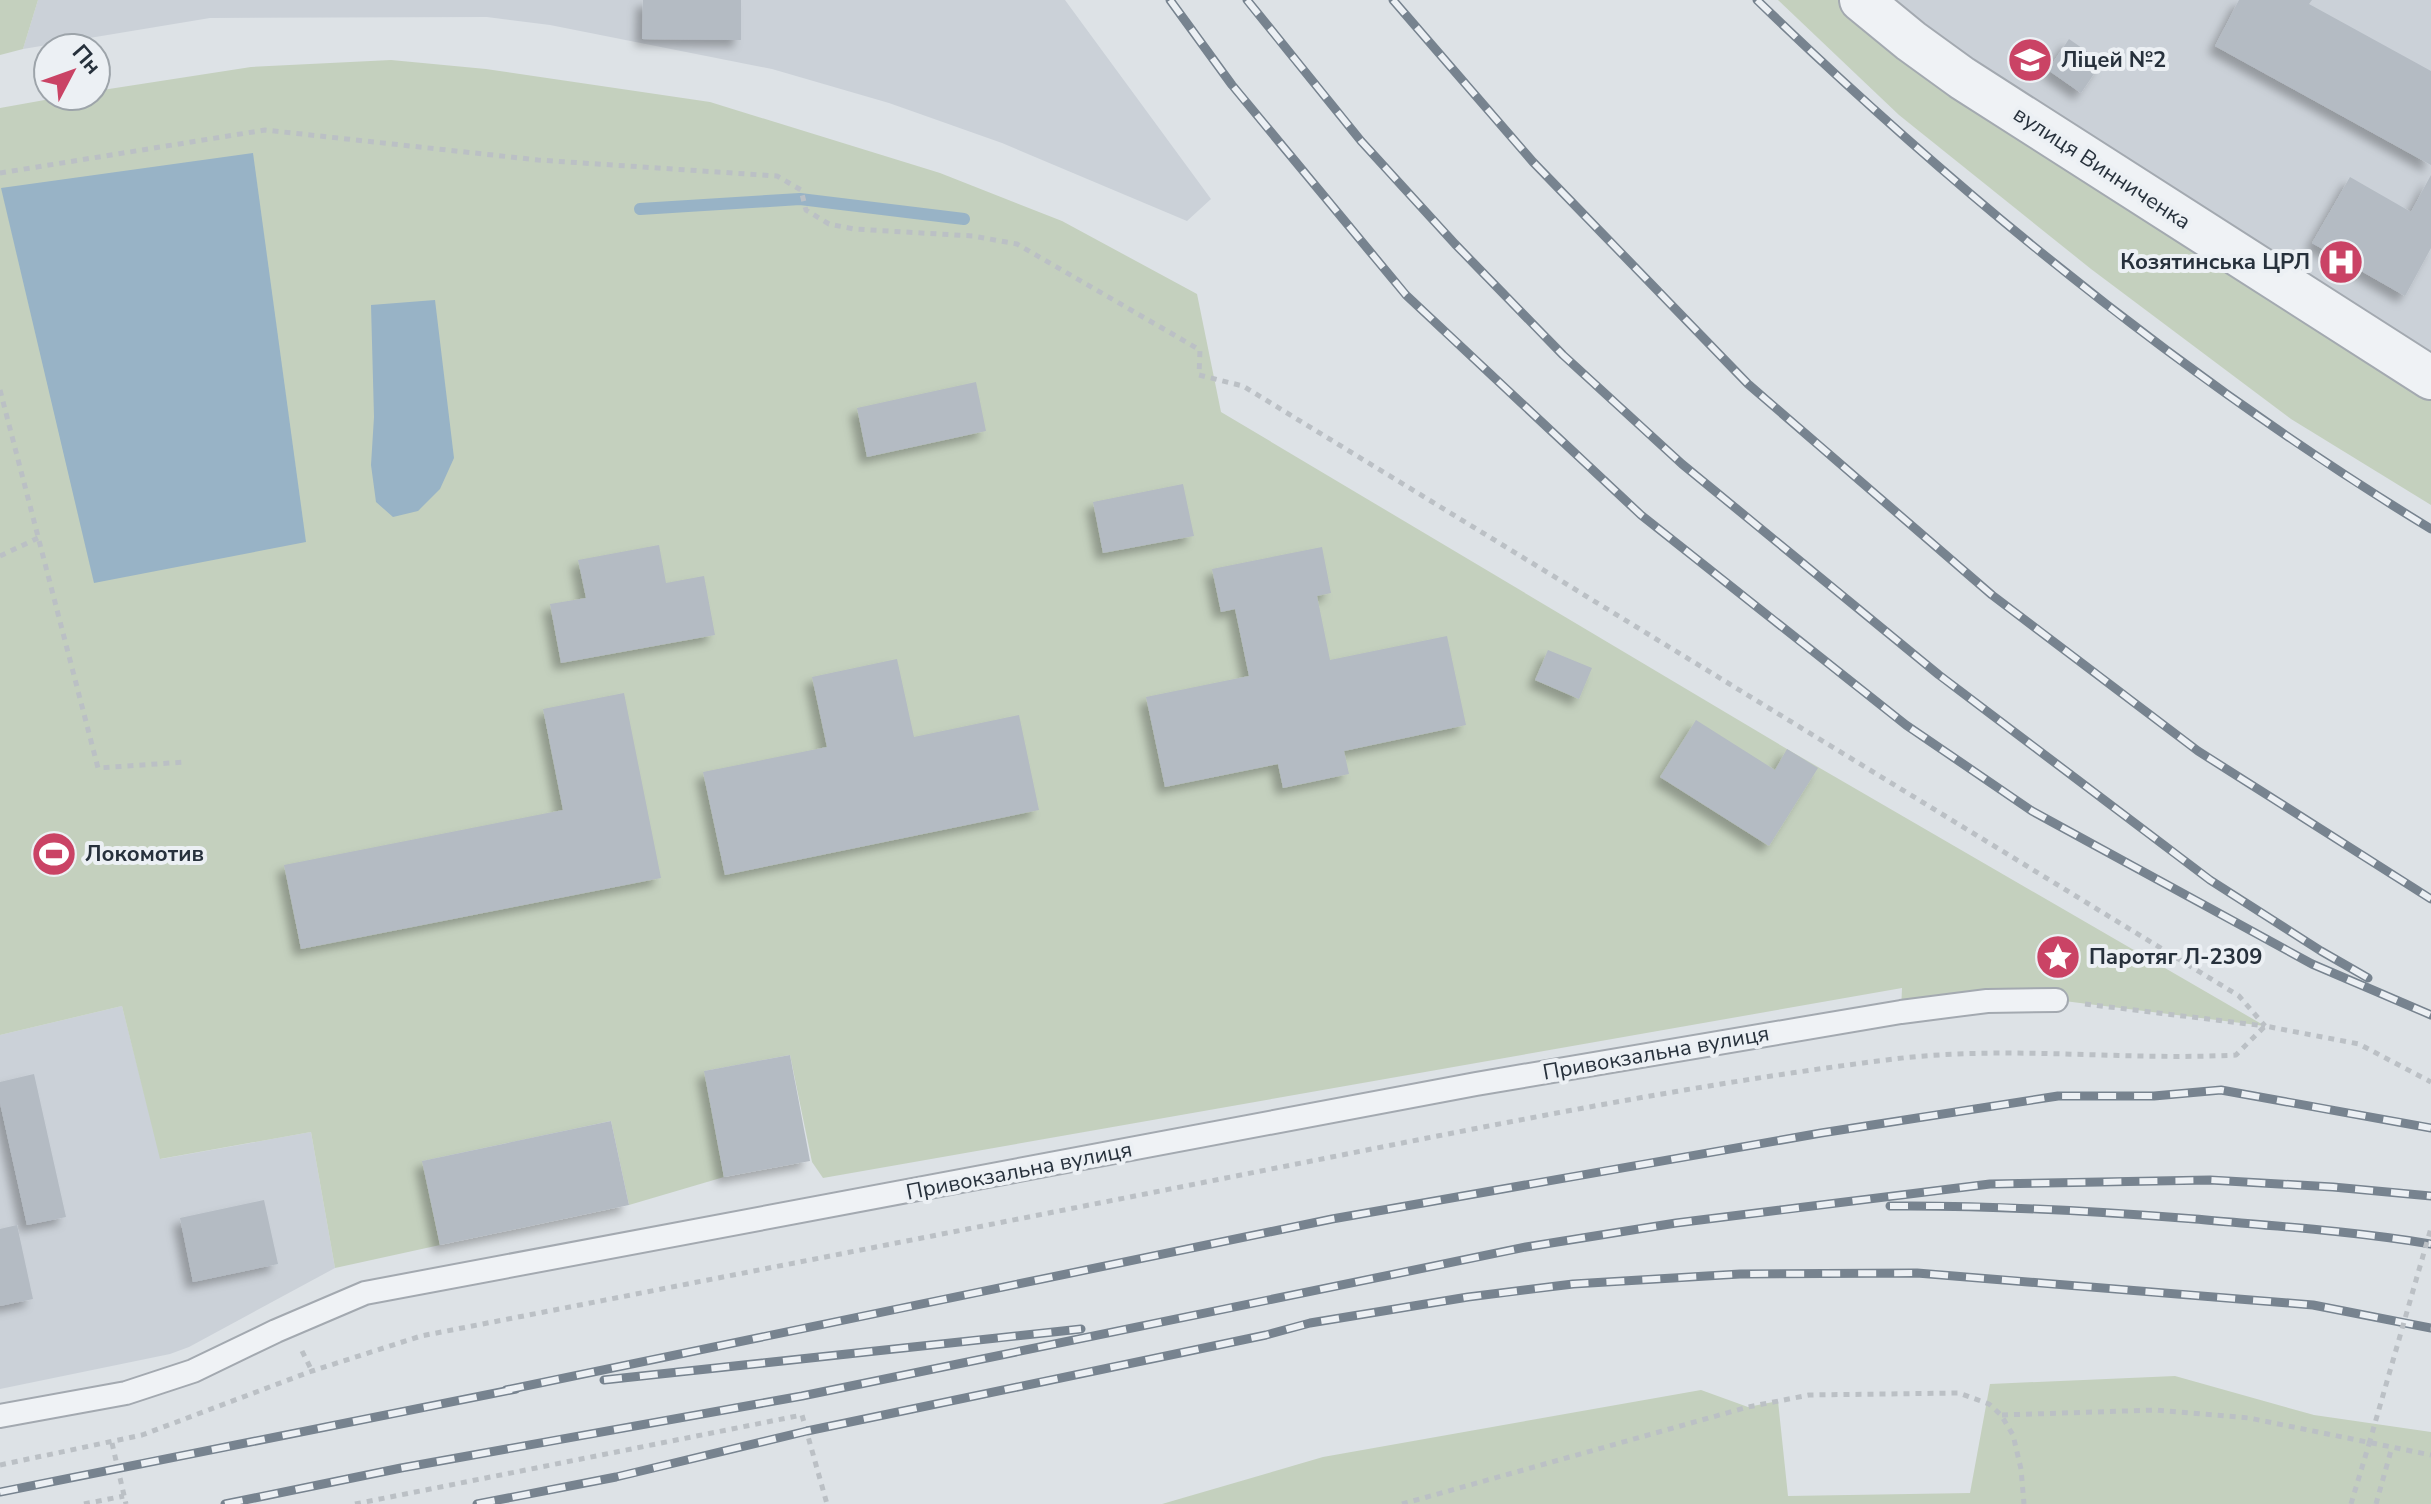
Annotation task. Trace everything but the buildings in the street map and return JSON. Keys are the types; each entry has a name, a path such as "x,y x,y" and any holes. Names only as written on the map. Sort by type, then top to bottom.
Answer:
{"street":[{"name":"вулиця Винниченка","path":"1861,0 1962,78 2431,378"}],"lane":[{"name":"Привокзальна вулиця","path":"0,1416 126,1393 193,1371 365,1293 1476,1084 1901,1012 1987,1001 2056,1000"}],"path":[{"path":"0,173 265,130 538,160 777,176 801,190 806,210 829,224 854,229 973,236 1028,249 1200,350 1199,375 1243,386 2239,996 2265,1026"},
{"path":"0,390 98,768 185,762"},
{"path":"0,556 38,538"},
{"path":"2056,1000 2265,1026 2359,1044 2431,1082"},
{"path":"0,1465 142,1435 312,1371 421,1336 1484,1127 1694,1089 1908,1057 1963,1052 2098,1053 2187,1058 2236,1055 2265,1026"},
{"path":"2351,1504 2431,1228"},
{"path":"1402,1504 1748,1407 1809,1395 1959,1393 1989,1404 2001,1415 2013,1435 2021,1469 2024,1504"},
{"path":"2001,1415 2171,1411 2249,1418 2431,1455"},
{"path":"355,1504 802,1415 827,1504"},
{"path":"112,1443 126,1504"},
{"path":"2376,1504 2392,1447"},
{"path":"84,1504 124,1496"}],"shaded area":[{"path":"38,0 1065,0 1211,199 1187,221 1002,143 889,103 772,69 550,25 487,17 210,18 112,34 32,32 32,48 23,49"},
{"name":"Козятинська ЦРЛ","path":"1861,0 2431,0 2431,376"},
{"path":"122,1006 161,1159 311,1132 335,1268 189,1347 170,1354 0,1389 0,1035"}],"green space":[{"path":"0,0 38,0 23,49 0,55"},
{"path":"1778,0 1861,0 2431,376 2431,505 2291,419 2091,269 1899,115"},
{"path":"391,60 486,69 710,102 940,173 1062,221 1197,294 1221,412 1787,749 2265,1026 2056,1000 1901,1012 1902,988 823,1178 812,1162 790,1055 705,1071 724,1177 629,1205 611,1121 423,1161 440,1245 335,1268 311,1132 160,1159 122,1006 0,1035 0,108 32,102 32,112 112,112 112,89 251,67"},
{"path":"2175,1376 2314,1415 2431,1432 2431,1504 1162,1504 1323,1457 1701,1390 1748,1407 1778,1401 1788,1496 1970,1493 1990,1384"}],"water":[{"path":"253,153 306,542 94,583 1,188"},
{"path":"435,300 454,458 440,489 418,511 393,517 376,502 371,465 374,417 371,305"}],"waterway":[{"path":"640,209 800,199 964,219"}],"railway":[{"path":"1170,0 1232,85 1406,295 1641,515 1906,725 2032,811 2312,964 2431,1015"},
{"path":"1247,0 1361,141 1455,244 1563,355 1682,464 1939,675 2210,880 2368,978"},
{"path":"1393,0 1533,162 1748,384 1992,595 2198,751 2431,899"},
{"path":"1757,0 1915,146 2079,283 2251,411 2431,529"},
{"path":"506,1390 1332,1219 1821,1133 2058,1096 2154,1096 2221,1090 2431,1128"},
{"path":"225,1504 401,1468 802,1396 1526,1247 1676,1223 1990,1184 2210,1180 2431,1196"},
{"path":"1890,1206 2157,1216 2342,1232 2431,1244"},
{"path":"477,1504 616,1477 807,1431 1266,1335 1310,1323 1468,1297 1573,1284 1740,1274 1917,1273 2313,1305 2431,1328"},
{"path":"604,1380 1081,1329"},
{"path":"0,1492 516,1389"}],"place":[{"name":"Ліцей №2","path":"2030,60"},
{"name":"Козятинська ЦРЛ","path":"2341,262"},
{"name":"Локомотив","path":"54,854"},
{"name":"Паротяг Л-2309","path":"2058,957"}]}
